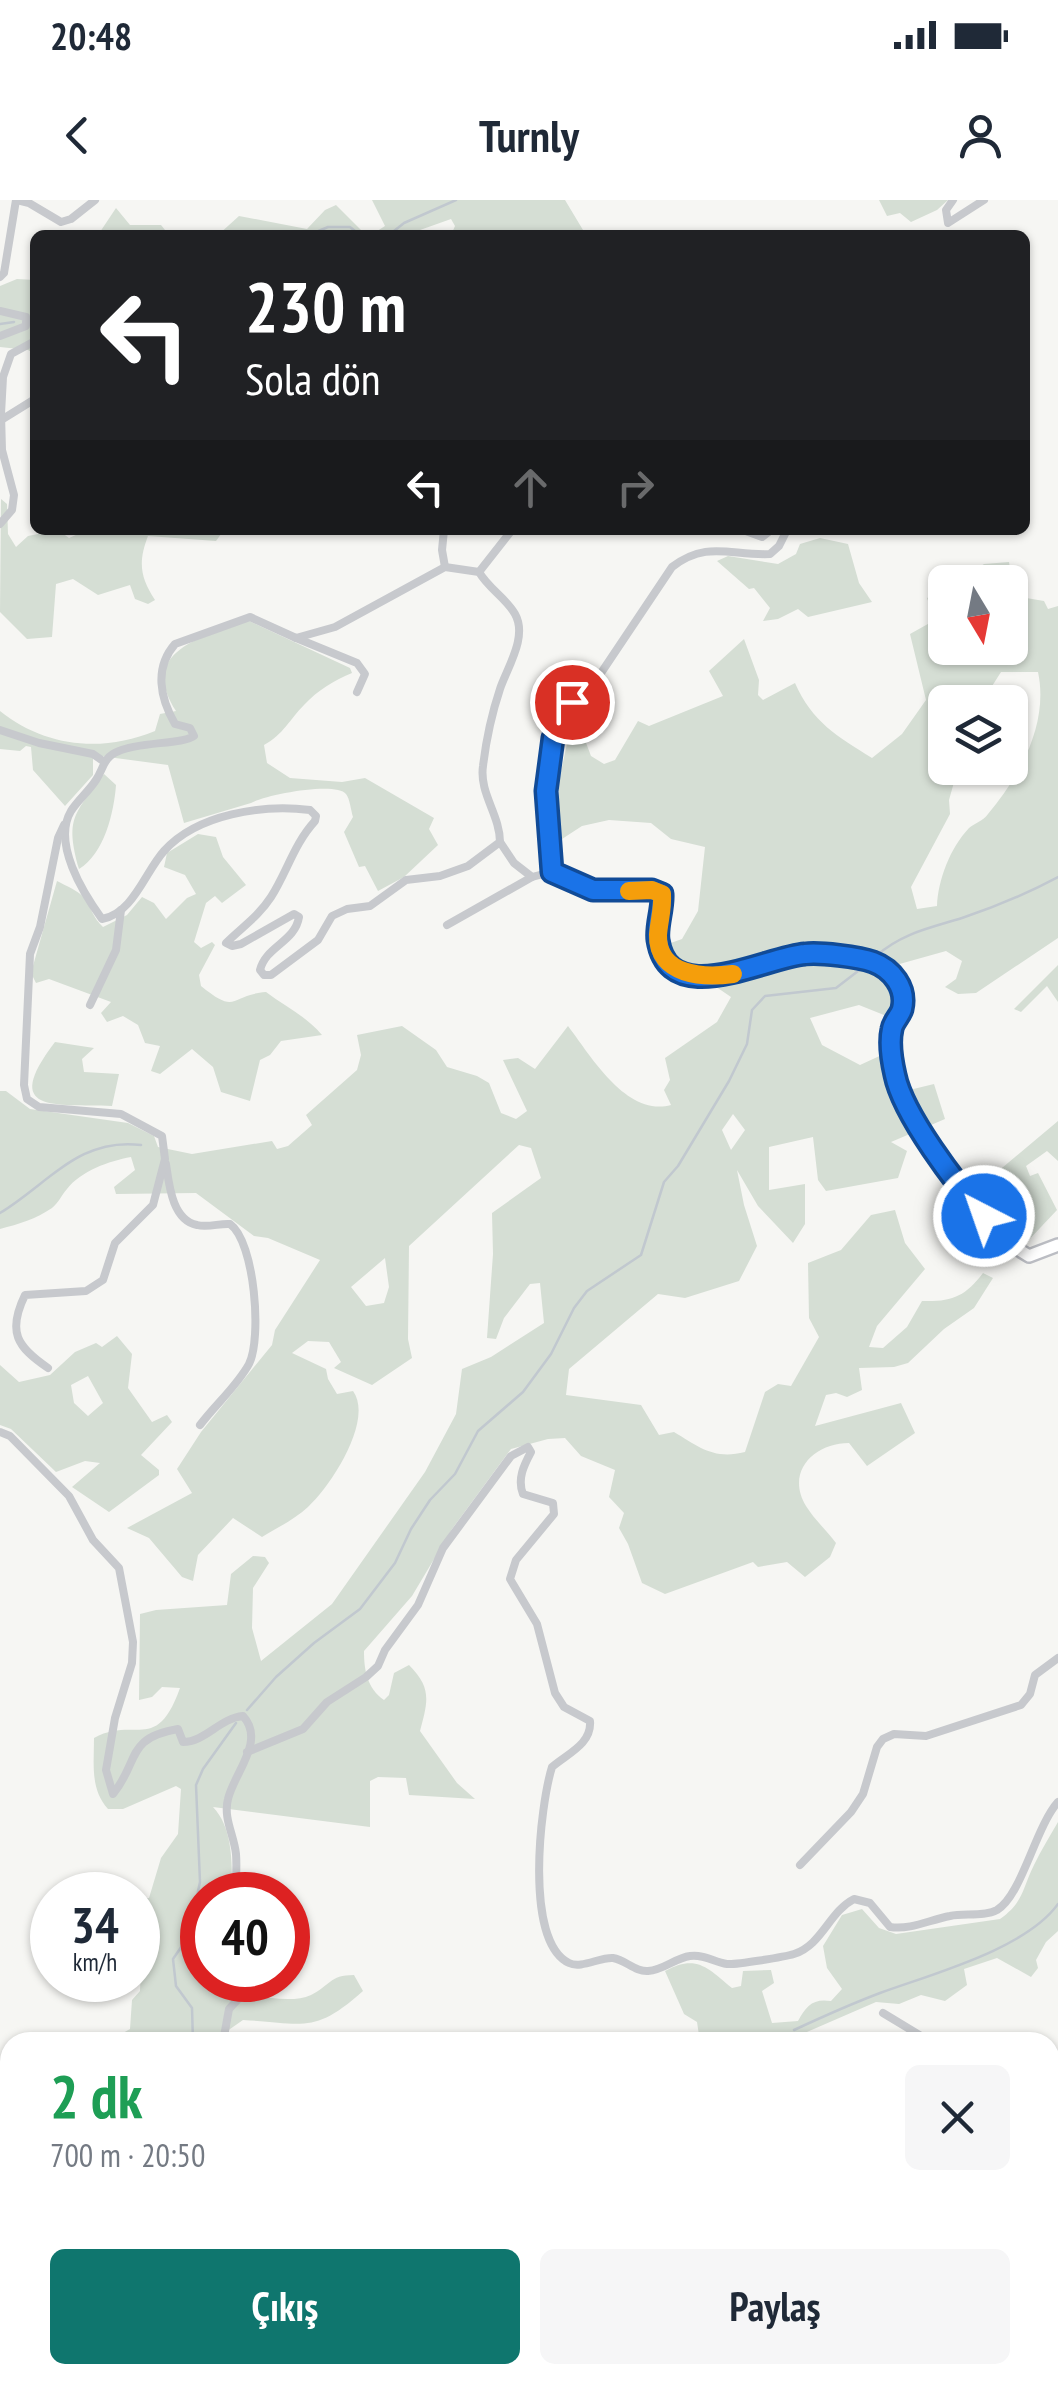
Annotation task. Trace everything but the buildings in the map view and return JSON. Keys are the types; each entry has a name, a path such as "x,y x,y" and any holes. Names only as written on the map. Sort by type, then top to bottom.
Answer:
{"street":[{"path":"0,277 4,273 16,200 61,222 95,200"},
{"path":"948,230 946,210 953,200"},
{"path":"948,223 984,200"},
{"path":"0,311 26,317 30,322"},
{"path":"0,336 30,324"},
{"path":"0,524 12,510 14,495 2,450 6,362 21,346 30,343"},
{"path":"1,420 30,402"},
{"path":"444,535 445,567"},
{"path":"480,572 508,535"},
{"path":"552,872 546,791 553,738 572,702 596,679 672,566 690,553 706,551 770,554 784,535"},
{"path":"296,638 335,627 445,567 480,572 516,614 520,626 499,691 482,768 482,786 494,812 500,842 514,863 532,878"},
{"path":"200,1424 247,1368 254,1352 249,1254 241,1234 230,1224 195,1225 180,1214 162,1136 121,1114 39,1107 27,1098 24,1085 30,954 40,928 58,838 70,812 98,778 103,761 138,744 188,740 194,736 190,728 175,724 160,690 168,652 176,644 250,617 357,663 365,674 357,692"},
{"path":"0,730 93,754 103,761"},
{"path":"70,812 66,841 80,883 102,919 122,909 156,860 179,836 245,810 267,806 310,810 315,821 295,847 271,896 244,931 226,943 241,944 294,914 299,917 297,929 263,959 260,970 271,976 318,940 332,916 347,908 370,906 406,880 440,876 468,866 500,842"},
{"path":"447,925 532,878 552,872 593,890 652,890 662,894 658,938 666,961 687,974 732,975 807,953 874,962 900,982 902,991 902,1008 892,1029 895,1079 949,1176 1016,1248 1029,1256 1058,1246"},
{"path":"90,1005 116,950 122,909"},
{"path":"48,1368 22,1350 17,1312 25,1295 86,1290 102,1280 116,1243 153,1205 165,1159"},
{"path":"0,1432 29,1454 69,1496 93,1540 119,1568 134,1642 106,1770 113,1794 133,1752 156,1733 178,1729 182,1742 192,1742 234,1717 243,1716 251,1730 247,1752 227,1800 236,1872"},
{"path":"247,1752 302,1730 327,1702 378,1666 418,1605 444,1548 511,1456 528,1447 531,1452 522,1472 522,1494 553,1504 554,1514 516,1560 510,1579 537,1624 555,1693 564,1706 590,1721 591,1732 552,1767 538,1859 543,1921 566,1962 574,1965 616,1958 650,1971 687,1956 708,1957 732,1965 795,1954 814,1943 838,1907 854,1899 870,1903 890,1927 903,1929 944,1917 991,1912 1001,1908 1011,1892 1026,1867 1040,1826 1058,1802"},
{"path":"800,1865 863,1794 877,1747 884,1739 894,1734 926,1736 1021,1705 1030,1694 1035,1675 1058,1658"},
{"path":"225,2032 230,2009 236,2002"},
{"path":"883,2013 915,2032"}],"shaded area":[{"path":"372,200 565,200 583,230 453,230 451,219 420,230 379,230 385,226"},
{"path":"879,200 948,200 911,222 900,213 887,216"},
{"path":"336,205 361,230 224,230 239,216 307,229 325,210"},
{"path":"116,208 130,225 161,225 165,230 101,230"},
{"path":"17,279 30,280 30,351 0,347 0,286"},
{"path":"1,499 7,504 8,534 16,547 33,535 69,538 76,535 220,535 216,541 148,536 142,569 155,600 148,604 135,599 130,585 98,595 73,579 56,584 52,637 27,639 0,612"},
{"path":"820,538 848,544 859,583 872,602 808,617 798,609 763,621 770,608 754,588 749,589 717,561 728,556 778,564 796,554 800,544"},
{"path":"1028,598 1044,601 1048,609 1058,606 1058,938 976,993 958,994 945,987 956,979 962,961 946,951 896,965 883,975 894,994 889,1017 859,1005 810,1018 822,1045 860,1065 886,1053 891,1084 897,1093 934,1084 945,1119 891,1142 907,1151 898,1178 826,1191 818,1180 813,1137 769,1147 769,1190 805,1184 805,1224 793,1243 758,1206 737,1170 757,1246 739,1281 685,1298 658,1294 569,1369 566,1395 641,1405 659,1435 674,1432 716,1453 745,1452 765,1392 778,1384 791,1386 819,1337 809,1318 808,1263 841,1250 871,1215 895,1210 905,1243 925,1269 877,1326 869,1347 883,1348 907,1327 922,1301 957,1296 983,1273 993,1278 974,1308 944,1329 908,1363 859,1368 862,1390 847,1397 826,1395 815,1426 901,1403 915,1433 867,1466 849,1443 825,1448 807,1461 801,1471 800,1493 809,1511 836,1543 830,1557 805,1577 787,1562 758,1567 753,1562 665,1594 642,1583 619,1528 624,1513 609,1497 615,1470 581,1456 565,1438 511,1449 452,1529 412,1596 364,1651 368,1678 384,1700 394,1673 409,1665 422,1681 426,1695 420,1731 457,1783 475,1799 409,1795 406,1778 378,1777 370,1781 370,1827 213,1807 228,1835 231,1872 180,1872 180,2002 310,2002 310,1995 334,1979 354,1975 363,1991 332,2015 307,2023 243,2020 226,2032 125,2032 130,2029 132,2002 160,2002 160,1872 157,1872 161,1858 178,1834 181,1789 176,1786 123,1809 108,1809 96,1785 94,1738 108,1732 153,1727 171,1708 180,1688 162,1687 152,1697 139,1700 140,1614 227,1605 231,1574 253,1556 265,1557 269,1563 253,1588 252,1628 261,1661 332,1604 425,1472 456,1414 462,1369 491,1357 544,1323 540,1283 530,1284 504,1318 496,1339 487,1338 492,1213 541,1178 531,1148 519,1145 409,1246 408,1339 412,1358 372,1385 334,1368 341,1362 329,1342 308,1341 292,1353 326,1369 337,1394 353,1391 358,1418 347,1452 328,1484 308,1507 262,1537 233,1518 198,1555 193,1581 182,1577 149,1538 127,1528 192,1493 177,1469 201,1432 272,1345 275,1330 320,1260 254,1236 196,1193 116,1194 114,1187 135,1170 131,1157 88,1172 52,1208 0,1229 0,1091 6,1091 30,1109 128,1123 154,1136 158,1147 192,1154 272,1141 277,1149 288,1146 312,1125 306,1115 357,1070 361,1055 357,1035 402,1026 436,1050 447,1067 489,1083 501,1113 516,1119 527,1111 503,1060 518,1058 535,1069 568,1026 625,1093 639,1102 671,1105 664,1090 670,1080 665,1058 717,1022 731,997 675,959 668,944 682,939 698,911 705,847 671,839 651,823 609,820 582,826 562,839 558,835 559,781 574,711 591,756 604,764 615,760 638,721 649,726 723,696 709,671 744,639 759,680 758,695 763,700 795,683 818,718 872,758 902,734 926,700 910,634 928,624 928,665 1028,665","holes":["1001,672 1038,672 1040,691 1028,750 1028,785 1010,785 986,816 969,828 951,855 937,906 917,909 911,887 950,814 953,785 928,785 928,685 993,685","733,1114 745,1130 731,1150 722,1130","385,1258 389,1287 384,1303 366,1306 351,1287"]},
{"path":"247,620 350,668 352,673 315,695 264,745 267,763 290,778 342,782 365,778 434,818 429,829 438,845 404,877 378,891 365,866 359,867 344,832 353,817 346,794 340,790 284,793 184,823 168,765 93,755 93,775 65,806 33,770 31,747 20,751 0,749 0,711 36,732 74,743 115,742 155,731 160,714 176,711 166,691 164,674 170,660 195,640"},
{"path":"104,774 116,785 110,820 95,853 79,869 73,838 75,818"},
{"path":"198,834 216,837 223,857 246,885 222,903 215,896 206,903 194,942 201,948 212,942 215,945 199,975 201,986 228,1002 266,992 322,1035 281,1041 270,1055 260,1060 250,1101 221,1092 213,1067 192,1049 160,1074 151,1071 160,1046 145,1043 138,1025 123,1016 107,1022 101,1013 111,1002 49,979 36,983 31,973 57,881 82,896 103,927 127,915 142,897 154,903 166,919 196,894 185,875 164,867 167,853"},
{"path":"1058,965 1058,1002 1047,986 1021,1012 1014,1009"},
{"path":"55,1042 94,1048 82,1059 84,1072 119,1074 112,1106 54,1104 34,1093 39,1065"},
{"path":"1058,1121 1058,1161 1047,1151 1026,1166 1030,1176 1038,1173 1057,1210 1024,1245 971,1194"},
{"path":"117,1336 132,1354 128,1388 152,1422 167,1415 172,1422 141,1455 159,1470 159,1475 109,1512 72,1487 100,1463 85,1461 56,1472 11,1429 0,1425 0,1365 19,1382 50,1375 75,1352 96,1343 102,1347","holes":["88,1376 103,1403 88,1416 74,1403 71,1385"]},
{"path":"1058,1822 1058,1931 1046,1942 1031,1977 997,1958 964,1969 967,1985 945,2001 921,1995 899,2004 876,2002 807,2032 698,2032 697,2022 684,2014 665,1971 685,1964 701,1965 732,1988 741,1986 743,1971 771,1970 774,1983 762,1991 772,2023 798,2021 811,2004 831,2001 842,1989 827,1968 823,1946 842,1915 862,1909 879,1928 896,1934 1000,1919 1018,1901"}],"waterway":[{"path":"395,230 456,200"},
{"path":"321,230 354,230"},
{"path":"0,324 14,322"},
{"path":"876,956 906,937 974,914 1058,877"},
{"path":"247,1710 314,1643 360,1609 395,1563 430,1500 455,1474 478,1431 523,1392 551,1354 587,1291 641,1255 664,1182 678,1166 747,1044 752,1010 765,996 836,988 862,968"},
{"path":"0,1213 82,1155 119,1144 141,1145"},
{"path":"193,2032 192,2008 176,1986 173,1959 188,1937 200,1882 196,1785 236,1723"},
{"path":"794,2030 1001,1947 1043,1920 1058,1904"}],"slow traffic":[{"path":"629,891 652,890 662,894 658,938 666,961 687,974 733,974"}],"route":[{"path":"572,702 553,738 546,791 552,872 593,890 652,890 662,894 658,938 666,961 687,974 732,975 807,953 874,962 884,969 900,982 902,991 902,1008 892,1029 895,1079 949,1176 984,1216"}]}
